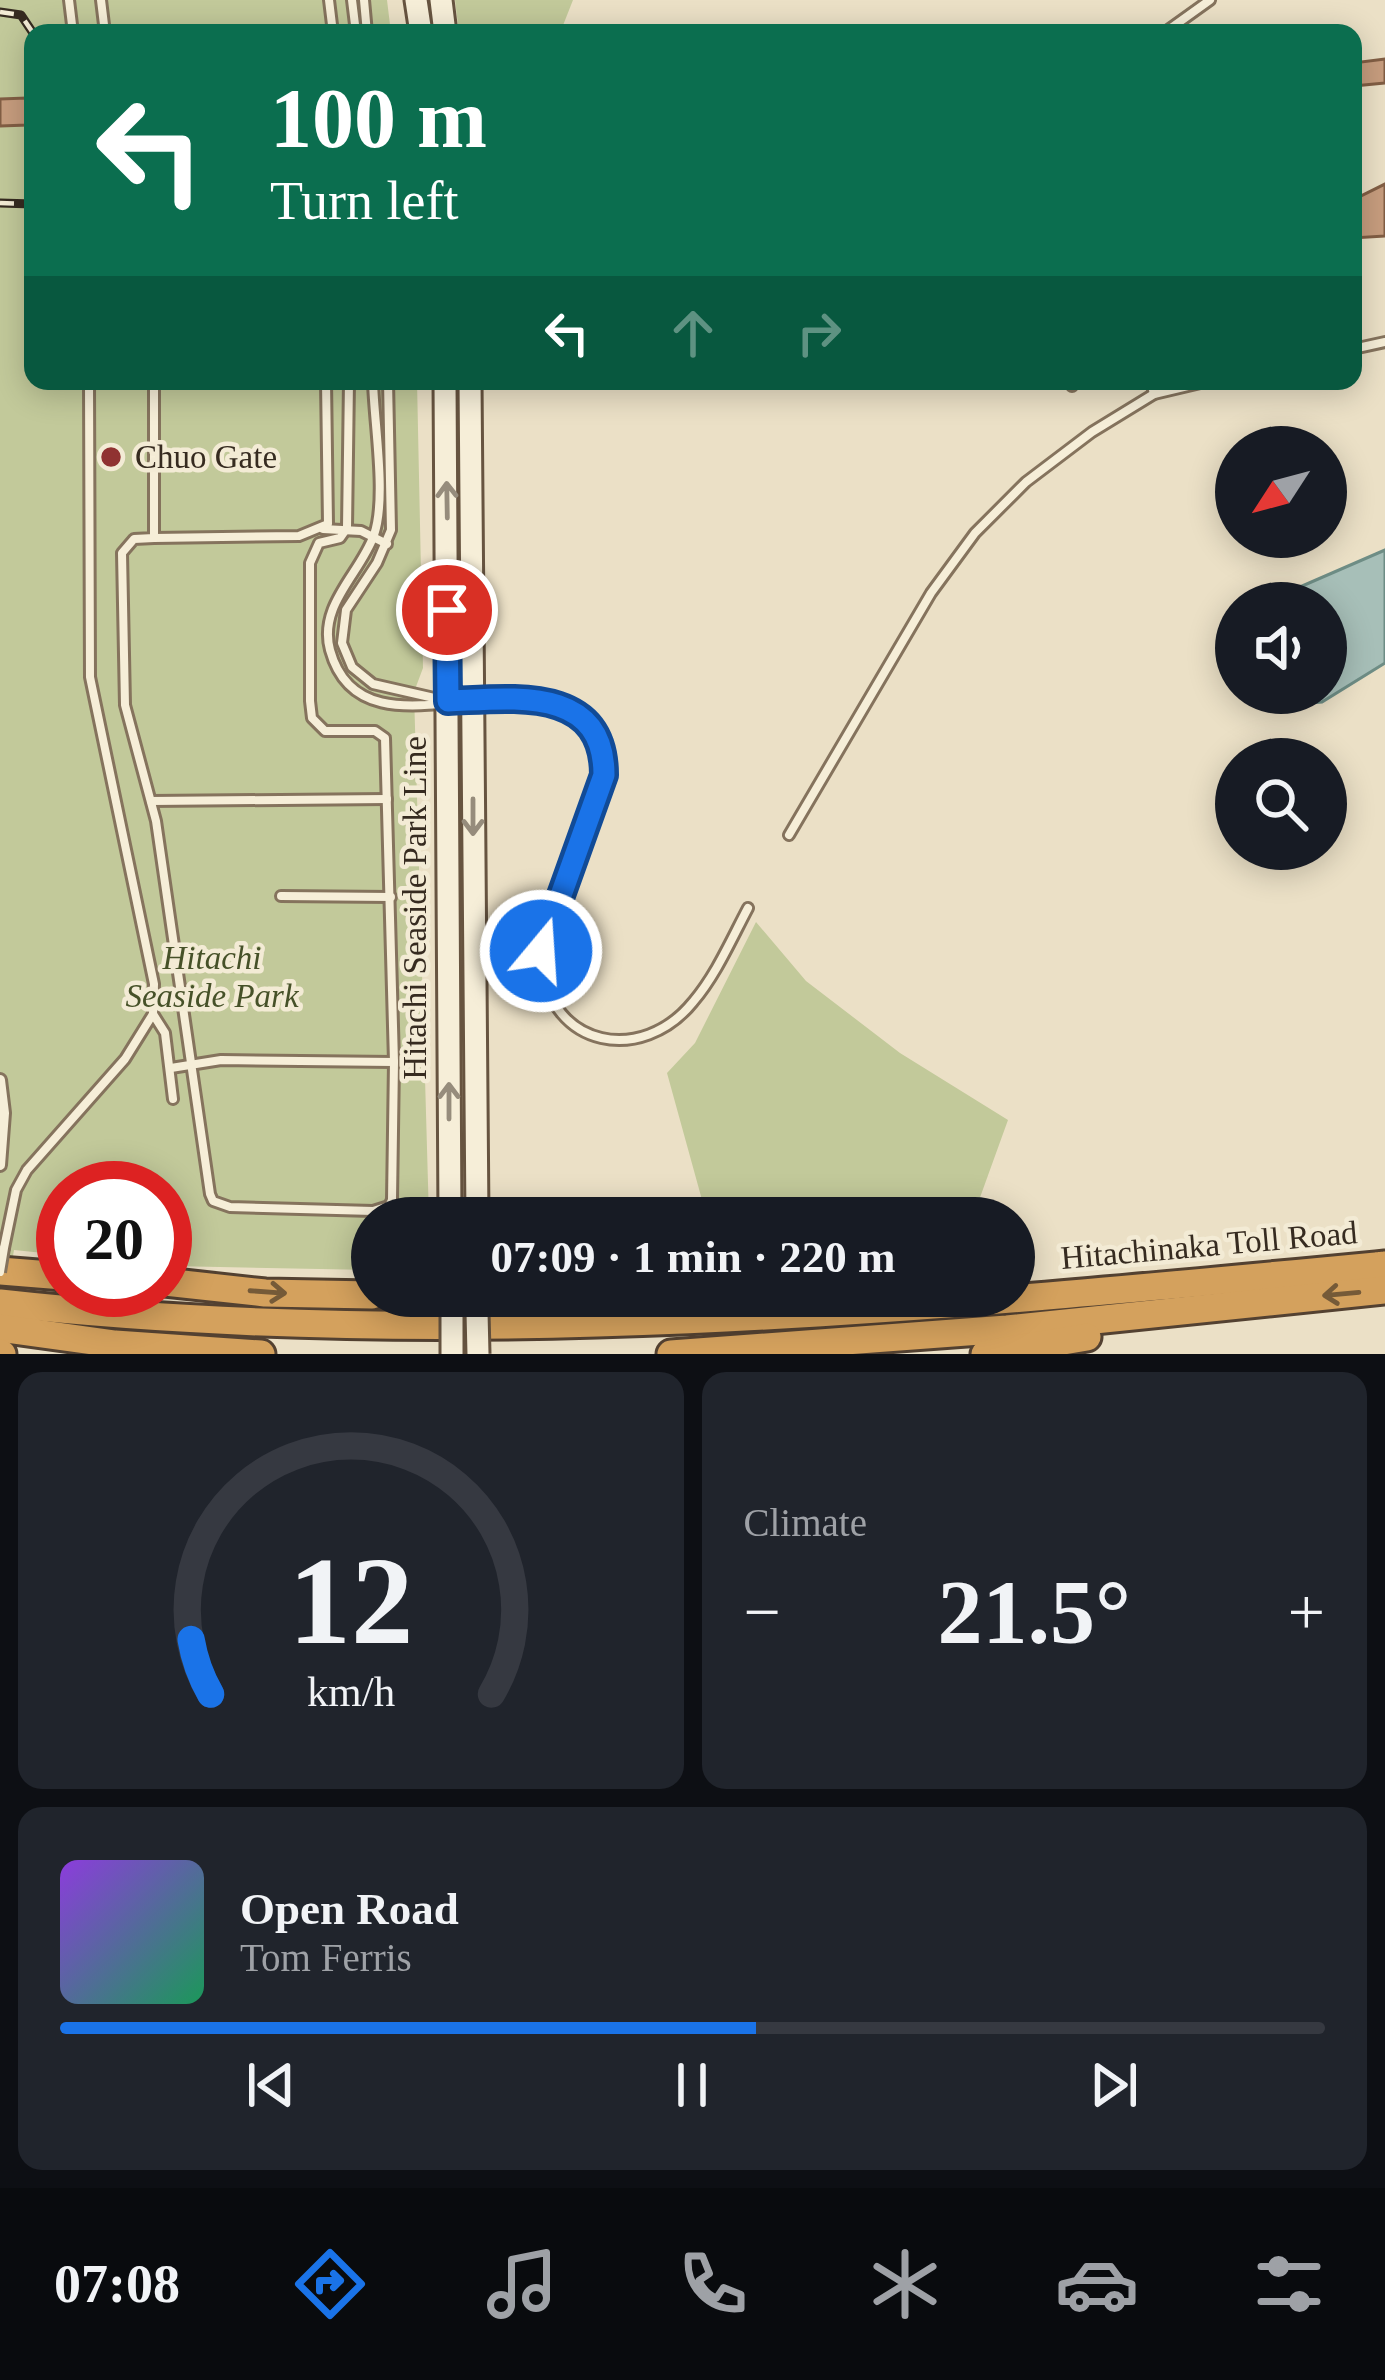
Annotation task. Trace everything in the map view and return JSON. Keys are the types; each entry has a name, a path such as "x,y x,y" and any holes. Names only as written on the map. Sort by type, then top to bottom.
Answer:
{"highway":[{"path":"1,1264 36,1271"},
{"name":"Hitachinaka Toll Road","path":"0,1303 239,1328 465,1323 667,1330 1385,1265"},
{"path":"1035,1281 1312,1272"},
{"path":"192,1285 351,1295"},
{"name":"Hitachinaka Toll Road","path":"671,1354 1007,1330 1385,1290"},
{"path":"985,1354 1297,1298"},
{"path":"0,1328 115,1344 261,1354"}],"main road":[{"name":"Hitachi Seaside Park Line","path":"445,390 450,1197"},
{"name":"Hitachi Seaside Park Line","path":"470,390 477,1197"}],"street":[{"path":"0,1080 4,1113 0,1165"}],"lane":[{"path":"1177,24 1210,0"},
{"path":"1,1264 16,1190 27,1170 125,1059 153,1014 154,984 90,677 89,390"},
{"path":"154,390 154,538"},
{"path":"322,529 329,520 326,390"},
{"path":"299,536 320,544 340,538 347,528 349,390"},
{"path":"374,390 380,493 374,535 331,615 328,638 334,660 350,685 382,705 473,700 553,703 580,716 600,745 604,775 541,951 550,997 572,1024 608,1040 641,1040 656,1034 684,1014 700,994 748,908"},
{"path":"388,390 393,510 387,544 346,610 345,654 373,684 448,701"},
{"path":"1153,390 1154,394"},
{"path":"789,835 932,593 975,532 1049,463 1154,394 1171,390"},
{"path":"320,544 310,563 312,718 325,731 382,732 391,897 392,1200 389,1206 373,1211 230,1207 213,1201 152,801 124,705 122,553 134,539 299,536 347,528 387,544"},
{"path":"152,801 387,799"},
{"path":"281,896 391,897"},
{"path":"153,1014 165,1033 173,1099"},
{"path":"171,1068 221,1060 394,1063"}],"green space":[{"name":"Hitachi Seaside Park","path":"0,0 387,0 390,24 24,24 24,390 417,390 423,668 414,692 428,1197 351,1197 351,1270 192,1266 192,1161 36,1161 36,1252 14,1250 0,1334"},
{"path":"455,0 573,0 564,24 458,24"},
{"path":"756,922 806,981 900,1053 1008,1120 980,1197 701,1197 667,1073 695,1043"}],"water":[{"path":"1385,550 1385,663 1347,687 1347,582 1311,582"}],"building":[{"path":"1385,59 1385,83 1362,85 1362,62"},
{"path":"24,98 24,125 0,126 0,99"},
{"path":"1385,184 1385,236 1362,237 1362,196"}],"tunnel":[{"path":"107,465 114,464"}],"railway":[{"path":"0,12 21,15 27,24"},
{"path":"0,203 24,204"}],"place":[{"name":"Chuo Gate","path":"111,457"}],"route":[{"path":"447,610 448,701 530,698 553,703 580,716 600,745 604,775 596,803 541,951"}]}
